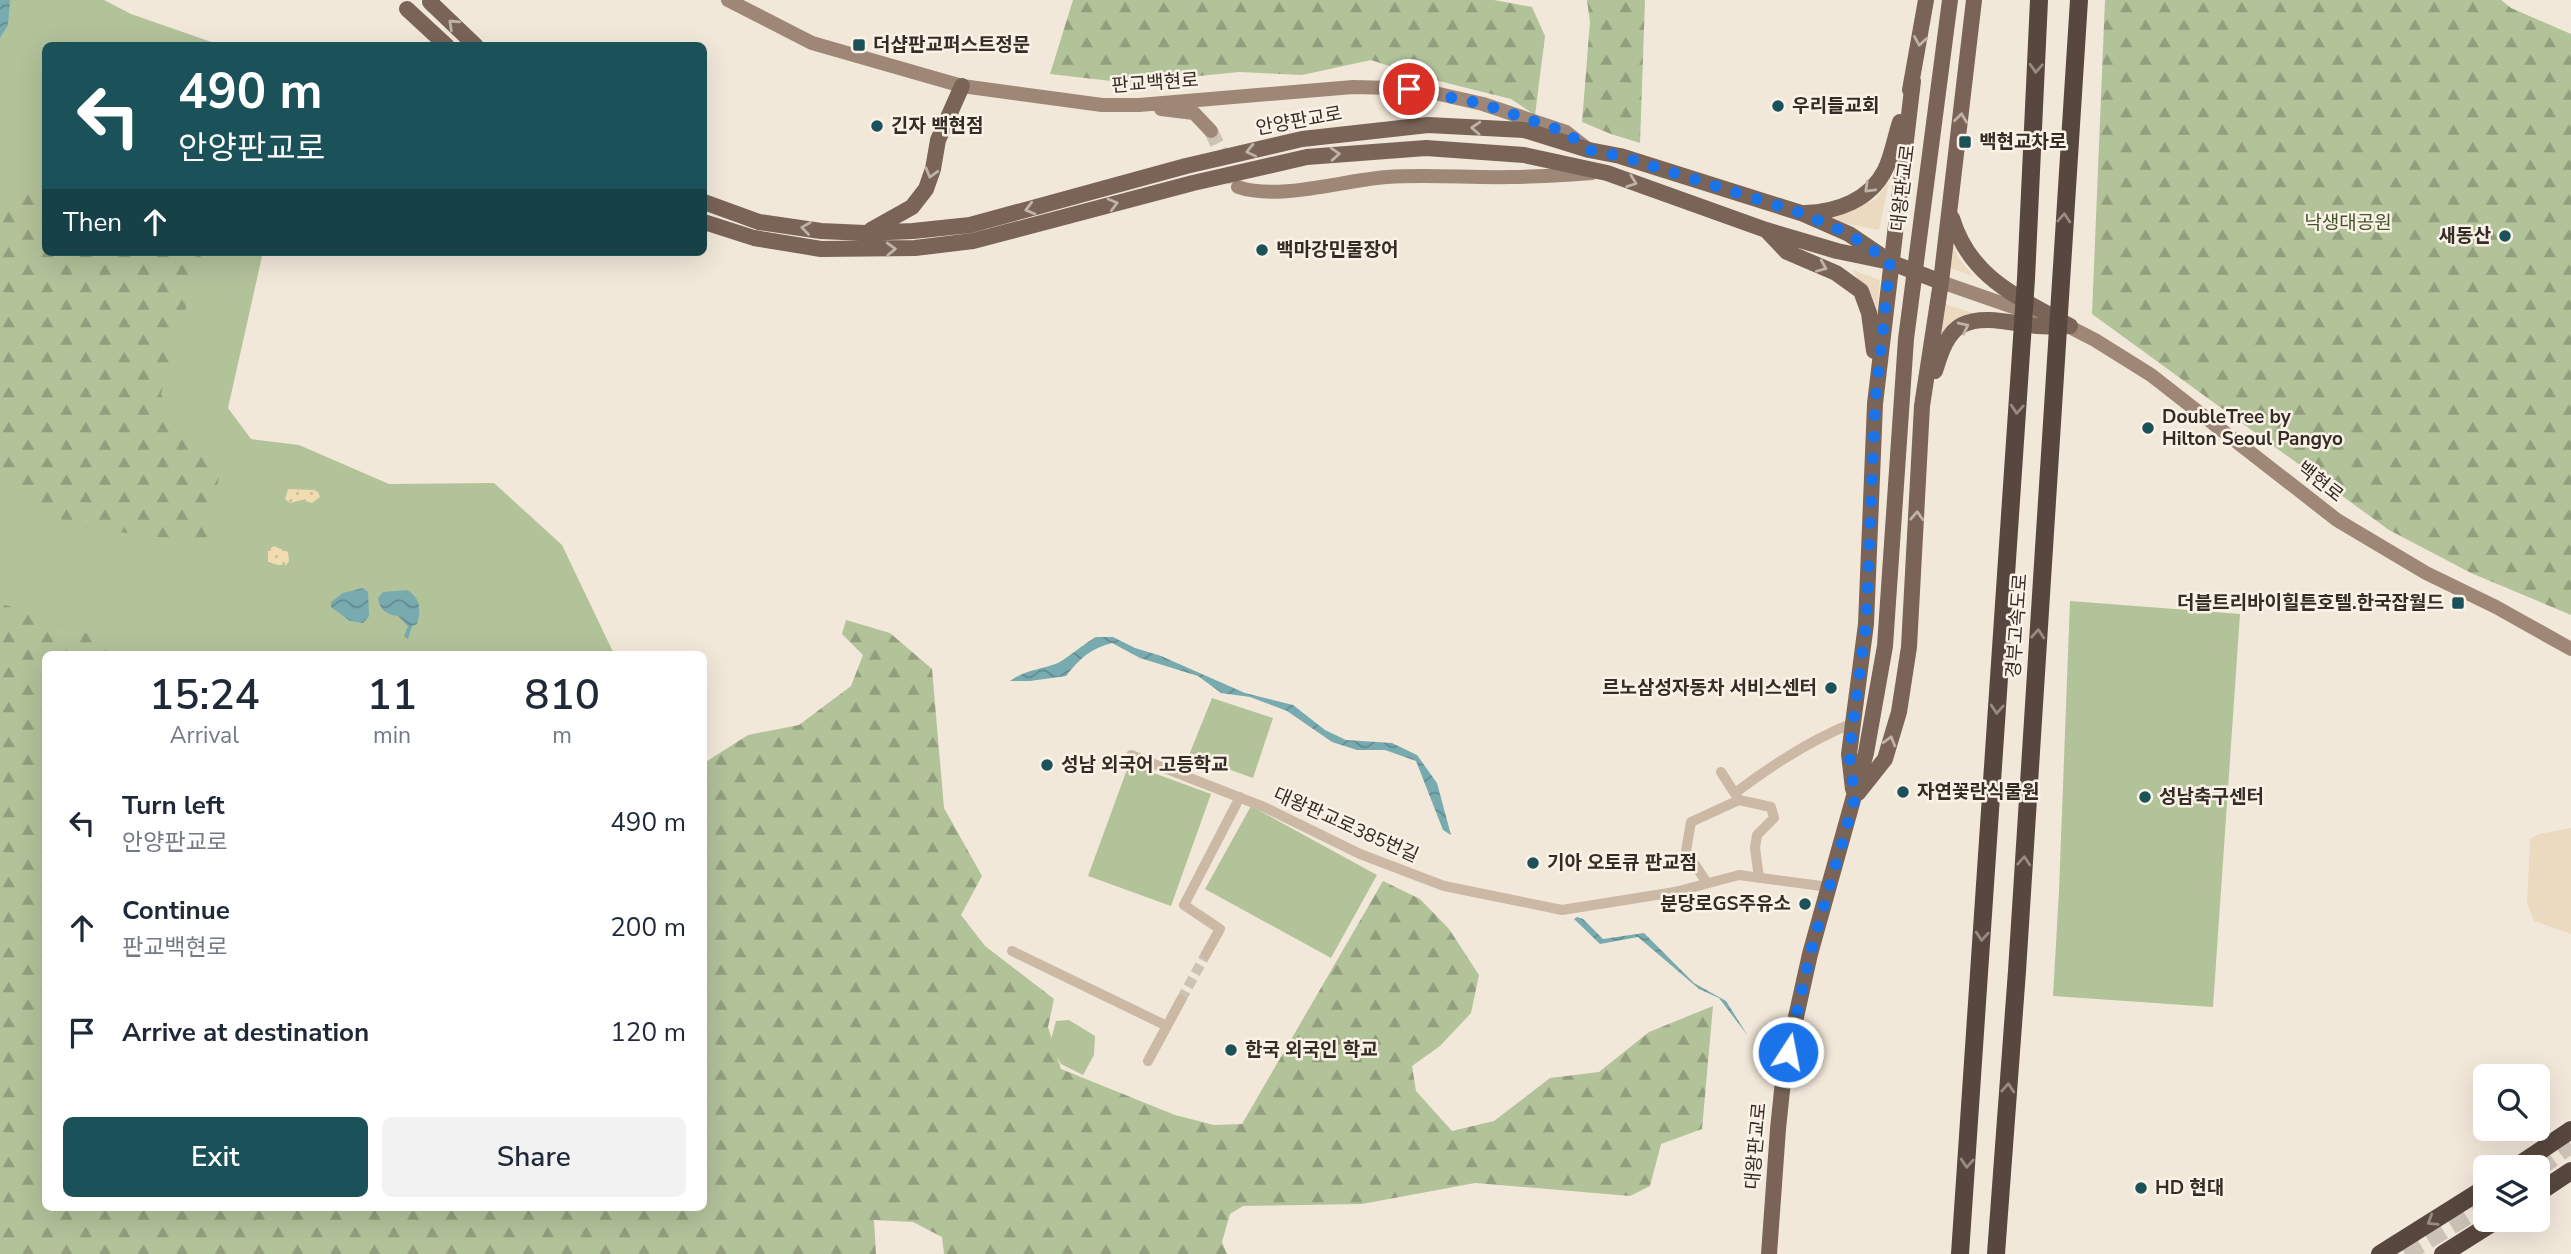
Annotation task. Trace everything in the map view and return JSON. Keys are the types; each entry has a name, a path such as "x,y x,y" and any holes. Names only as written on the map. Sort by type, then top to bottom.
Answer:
{"highway":[{"name":"경부고속도로","path":"1960,1254 2026,279 2039,0"},
{"name":"경부고속도로","path":"1996,1254 2019,944 2079,0"},
{"path":"2534,1155 2571,1130"},
{"path":"2550,1186 2571,1171"},
{"path":"2380,1254 2473,1196"},
{"path":"2444,1254 2478,1232"}],"main road":[{"path":"1801,213 1825,212 1850,204 1870,190 1885,170 1913,81 1926,0"},
{"name":"대왕판교로","path":"1769,1254 1784,1071 1795,1014 1855,798 1875,709 1885,646 1906,339 1950,0"},
{"name":"대왕판교로","path":"1855,798 1885,759 1899,712 1909,647 1922,406 1941,282 1974,0"},
{"path":"430,2 472,42"},
{"path":"407,9 443,42"},
{"name":"대왕판교로","path":"1855,798 1849,754 1866,624 1875,404 1913,81"},
{"path":"865,233 912,207 926,189 938,140 962,86"},
{"name":"안양판교로","path":"707,203 758,222 821,230 865,233 970,225 1186,166 1302,139 1428,125 1524,130 1589,150 1620,156 1801,213 1849,234 1890,262"},
{"name":"안양판교로","path":"707,223 754,238 821,249 915,248 973,242 1193,183 1307,156 1426,148 1524,155 1607,173 1766,230 1837,251 1890,262 1941,282"},
{"path":"1950,210 1958,236 1969,256 2012,293 2070,326"},
{"path":"1766,230 1787,252 1836,273 1861,291 1869,313 1874,342 1875,404"},
{"path":"1922,406 1940,356 1951,334 1962,325 1984,320 2041,327 2070,326"}],"street":[{"name":"판교백현로","path":"728,0 812,43 962,86 1102,106 1139,106 1353,87 1426,91 1483,104 1566,132 1589,150"},
{"path":"1139,106 1195,113 1211,131 1214,104 1223,97"},
{"path":"1238,187 1252,192 1285,191 1386,177 1511,177 1607,173"},
{"name":"백현로","path":"1941,282 2070,326 2151,375 2337,520 2426,573 2496,607 2571,649"},
{"path":"1707,883 1686,851 1691,822 1737,797 1763,772 1821,735 1853,723"},
{"name":"대왕판교로385번길","path":"1131,755 1265,807 1360,854 1444,886 1562,910 1675,892 1739,875 1829,887"},
{"path":"1721,772 1737,797 1771,807 1774,818 1756,835 1759,878"},
{"path":"1206,954 1220,929 1184,905 1240,797"},
{"path":"1012,951 1167,1026"},
{"path":"1148,1060 1181,1000"}],"green space":[{"path":"0,0 104,0 131,14 211,42 42,42 42,256 262,256 228,408 251,439 299,445 389,484 494,483 562,545 613,651 68,651 0,638"},
{"path":"1073,0 1494,0 1532,7 1545,36 1535,115 1511,99 1419,76 1371,60 1302,75 1239,72 1129,83 1050,74"},
{"path":"1587,0 1645,0 1640,143 1582,122 1590,22"},
{"name":"낙생대공원","path":"2105,0 2501,0 2511,8 2571,34 2571,615 2471,573 2389,530 2092,314"},
{"path":"42,142 42,256 201,256 161,394 186,437 221,463 208,543 70,526 0,472 0,203 35,187"},
{"name":"성남축구센터","path":"2070,601 2240,614 2213,1007 2053,996"},
{"path":"6,605 136,651 42,651 42,1211 707,1211 707,761 748,735 799,725 851,686 863,655 842,634 846,620 890,633 932,669 944,808 982,876 961,915 985,946 1054,999 1048,1027 1061,1069 1175,1115 1214,1125 1242,1124 1383,881 1420,899 1449,929 1479,975 1471,1013 1440,1046 1412,1066 1416,1091 1452,1131 1494,1121 1550,1078 1599,1072 1649,1032 1713,1006 1702,1129 1661,1144 1650,1186 1630,1196 1475,1183 1362,1204 1243,1206 1230,1214 1222,1242 1227,1254 944,1254 942,1237 913,1222 874,1220 876,1254 0,1254 0,608"},
{"path":"1212,698 1273,718 1253,778 1189,755"},
{"path":"1129,764 1211,794 1171,906 1088,876"},
{"path":"1251,806 1377,875 1331,958 1205,889"},
{"path":"1069,1020 1095,1036 1094,1055 1083,1075 1061,1064 1050,1043 1056,1021"}],"sand":[{"path":"288,489 314,490 320,497 312,503 302,500 290,503 285,499"},
{"path":"274,546 288,552 289,561 286,565 268,562 268,550"}],"shaded area":[{"path":"1889,181 1879,230 1827,220 1876,199"},
{"path":"1951,239 1958,257 1973,276 1947,267"},
{"path":"1853,270 1880,280 1877,312 1863,288"},
{"path":"1945,304 1983,316 1940,341"},
{"path":"2571,828 2571,934 2534,921 2527,904 2530,839 2539,834"}],"water":[{"path":"0,0 10,0 8,25 0,38"},
{"path":"363,588 368,592 369,616 363,623 350,621 331,607 331,602 343,593"},
{"path":"407,590 415,597 419,609 417,624 412,626 408,639 404,636 408,626 398,616 385,611 378,598 383,592"},
{"path":"1096,637 1113,637 1245,693 1293,705 1325,730 1346,740 1392,743 1417,755 1437,783 1451,835 1443,830 1416,761 1385,750 1357,750 1332,742 1287,711 1250,697 1221,693 1198,676 1140,658 1112,643 1086,655 1066,676 1010,681 1028,672 1058,663"},
{"path":"1574,919 1583,919 1603,939 1644,933 1694,983 1726,1001 1748,1036 1719,998 1699,989 1638,937 1600,944"}],"tunnel":[{"path":"1211,131 1236,183"},
{"path":"1181,1000 1206,954"},
{"path":"2550,1160 2571,1144"},
{"path":"2405,1254 2473,1212"}],"place":[{"name":"더샵판교퍼스트정문","path":"859,45"},
{"name":"우리들교회","path":"1778,106"},
{"name":"긴자 백현점","path":"877,126"},
{"name":"백현교차로","path":"1965,142"},
{"name":"새동산","path":"2505,236"},
{"name":"백마강민물장어","path":"1262,250"},
{"name":"DoubleTree by Hilton Seoul Pangyo","path":"2148,428"},
{"name":"더블트리바이힐튼호텔.한국잡월드","path":"2458,603"},
{"name":"르노삼성자동차 서비스센터","path":"1831,688"},
{"name":"성남 외국어 고등학교","path":"1047,765"},
{"name":"자연꽃란식물원","path":"1903,792"},
{"name":"성남축구센터","path":"2145,797"},
{"name":"기아 오토큐 판교점","path":"1533,863"},
{"name":"분당로GS주유소","path":"1805,904"},
{"name":"한국 외국인 학교","path":"1231,1050"},
{"name":"HD 현대","path":"2141,1188"}],"route":[{"path":"1409,89 1483,104 1566,132 1589,150 1620,156 1801,213 1849,234 1890,262 1875,404 1866,624 1849,754 1855,798 1810,954 1788,1052"}]}
